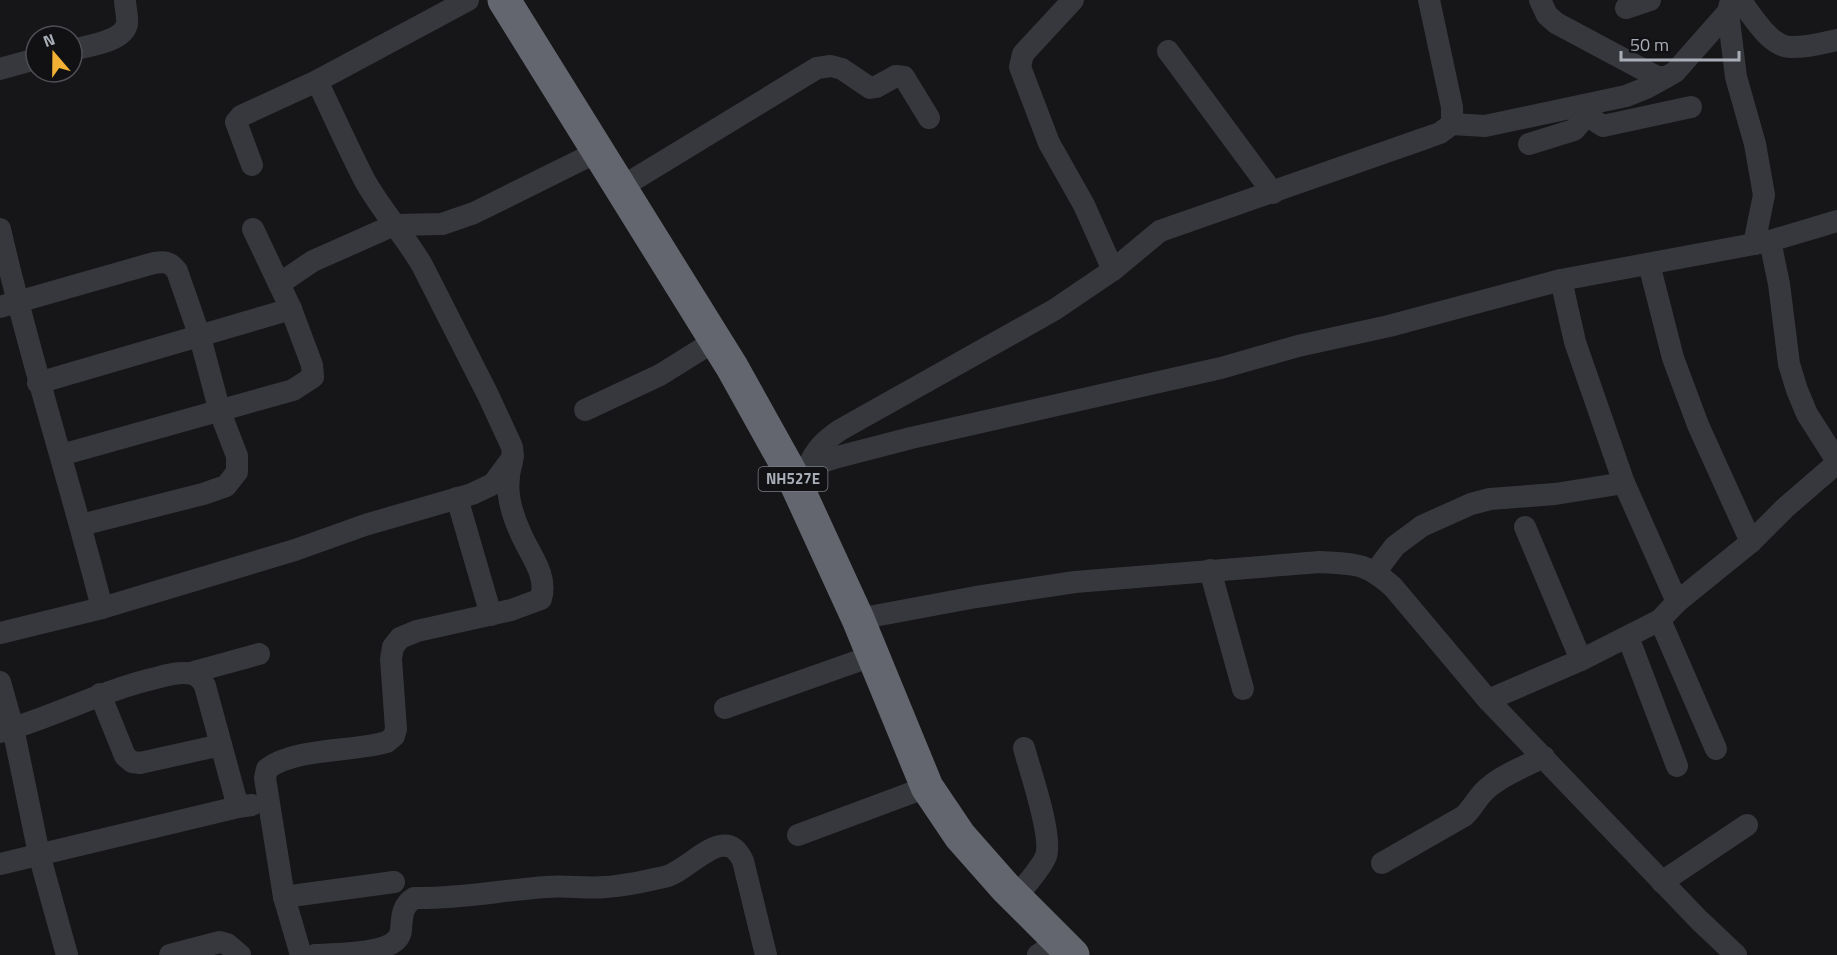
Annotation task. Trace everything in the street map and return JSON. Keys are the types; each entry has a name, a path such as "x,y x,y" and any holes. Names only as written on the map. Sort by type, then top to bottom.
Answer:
{"highway":[{"name":"NH527E","path":"504,0 597,152 799,470 872,656 927,787 960,836 1016,897 1057,950"}],"street":[{"path":"84,47 111,40 122,33 127,24 125,0"},
{"path":"252,165 236,122 241,116 317,81 468,0"},
{"path":"1073,0 1023,54 1020,67 1049,143 1084,205 1113,270"},
{"path":"1428,0 1452,107 1452,124"},
{"path":"1540,0 1547,15 1556,23 1657,77 1666,77"},
{"path":"1626,8 1650,0"},
{"path":"799,470 822,442 840,430 1054,310 1113,270 1160,231 1423,140 1440,133 1452,124 1485,126 1586,109 1626,96 1666,77 1685,63 1733,4"},
{"path":"1733,4 1781,45 1789,48 1837,40"},
{"path":"1488,700 1581,660 1660,620 1677,602 1751,543 1785,508 1837,462 1807,414 1797,390 1790,364 1779,284 1762,242 1764,195 1755,144 1736,77 1733,4"},
{"path":"1168,51 1273,193"},
{"path":"0,69 24,62"},
{"path":"620,188 817,68 831,66 842,69 870,88 896,76 904,77 929,118"},
{"path":"301,955 284,897 265,778 267,769 274,763 294,757 375,746 387,742 394,736 396,729 391,659 393,647 400,638 417,631 528,605 541,598 544,587 542,575 520,532 511,506 507,477 513,457 512,447 422,265 366,181 317,81"},
{"path":"1586,109 1596,123 1603,126 1691,107"},
{"path":"1529,144 1574,130 1586,109"},
{"path":"279,284 313,261 394,225 442,224 474,213 597,152"},
{"path":"799,470 911,438 1221,368 1298,346 1389,326 1561,280 1762,242 1837,221"},
{"path":"0,229 8,306 38,383 61,455 102,608"},
{"path":"61,455 293,390 313,377 312,364 291,309 254,229"},
{"path":"8,306 164,261 171,263 177,271 200,337 220,412 237,456 237,472 226,486 203,494 81,525"},
{"path":"1649,264 1677,369 1698,425 1751,543"},
{"path":"1561,280 1575,342 1624,483 1677,602"},
{"path":"38,383 291,309"},
{"path":"585,410 660,375 716,340"},
{"path":"0,633 102,608 457,498 494,483 513,457"},
{"path":"1376,571 1395,546 1422,526 1471,504 1490,499 1555,494 1624,483"},
{"path":"457,498 491,615"},
{"path":"1525,526 1581,660"},
{"path":"858,620 976,597 1075,582 1320,562 1357,564 1376,571 1393,587 1488,700 1662,882 1736,955"},
{"path":"1210,570 1243,689"},
{"path":"1660,620 1716,749"},
{"path":"1628,637 1677,766"},
{"path":"7,730 133,683 190,673 259,654"},
{"path":"725,708 872,656"},
{"path":"190,673 200,677 205,686 238,807"},
{"path":"0,682 7,730 67,955"},
{"path":"100,694 124,756 132,762 140,763 221,746"},
{"path":"1016,897 1045,858 1048,848 1024,748"},
{"path":"1382,862 1464,816 1491,785 1544,757"},
{"path":"798,835 927,787"},
{"path":"0,864 238,807 269,802"},
{"path":"1662,882 1747,825"},
{"path":"315,955 376,953 388,949 396,944 400,937 402,913 407,903 414,897 549,886 613,886 675,874 720,845 729,844 738,849 743,861 766,955"},
{"path":"284,897 394,882"},
{"path":"170,955 220,942 227,944 240,955"}]}
